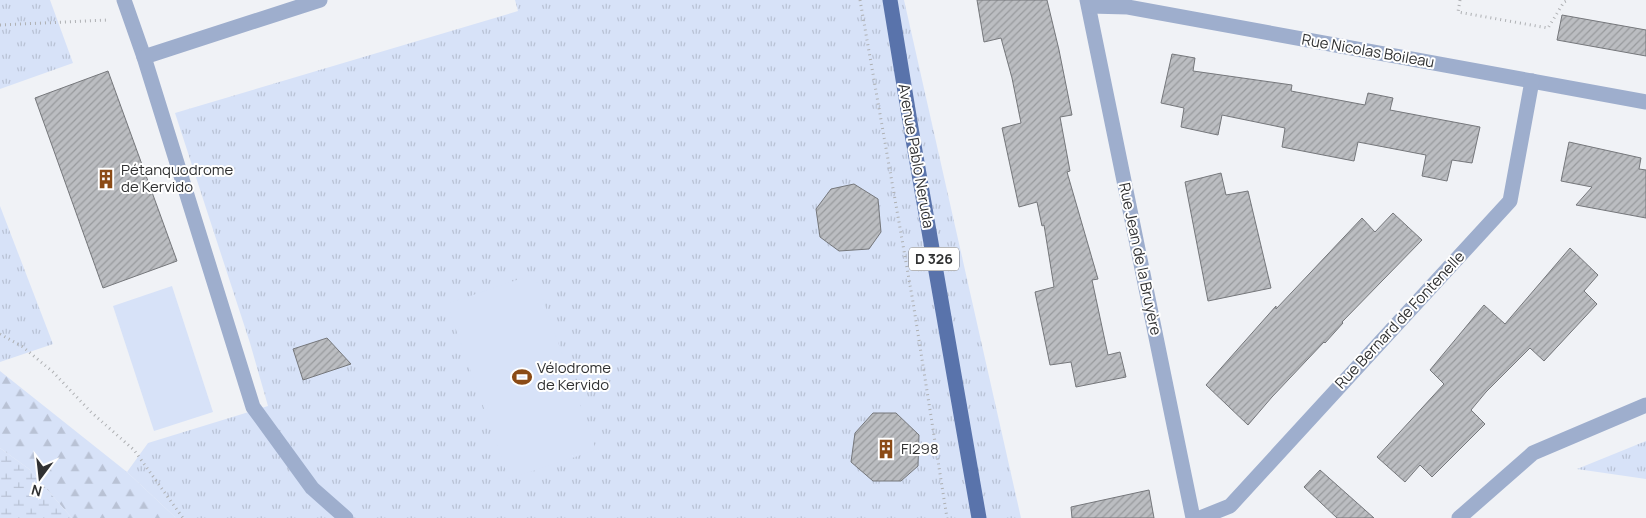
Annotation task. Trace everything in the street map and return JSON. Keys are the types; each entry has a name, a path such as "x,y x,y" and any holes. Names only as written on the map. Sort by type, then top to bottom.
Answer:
{"main road":[{"name":"Avenue Pablo Neruda","path":"890,0 914,148 980,518"}],"street":[{"path":"124,0 144,57 253,407 312,488 346,518"},
{"path":"144,57 320,0"},
{"name":"Rue Nicolas Boileau","path":"1088,3 1128,7 1646,102"},
{"name":"Rue Jean de la Bruyère","path":"1088,3 1193,518"},
{"name":"Rue Bernard de Fontenelle","path":"1200,518 1230,506 1510,201 1532,81"},
{"path":"1460,518 1533,453 1646,405"}],"path":[{"path":"860,0 913,302 947,518"},
{"path":"1460,0 1458,12 1548,28 1564,2 1568,0"},
{"path":"0,26 131,19"},
{"path":"0,334 23,347 52,372 91,412 134,450 182,518"}],"green space":[{"path":"0,0 50,0 73,63 0,89"},
{"path":"515,0 904,0 1021,518 176,518 127,472 148,443 268,406 250,343 175,113 518,11"},
{"path":"0,206 53,344 0,362"},
{"name":"Vélodrome de Kervido","path":"534,274 596,450 509,479 447,304"},
{"path":"172,286 213,412 154,431 113,306"},
{"path":"0,371 127,472 176,518 72,518 29,469 0,448"},
{"path":"1646,441 1646,479 1577,469"},
{"path":"0,448 29,469 72,518 0,518"}],"building":[{"path":"977,0 1047,0 1072,115 1060,117 1070,171 1067,172 1098,279 1092,280 1108,355 1120,352 1126,377 1076,387 1071,362 1050,365 1035,292 1054,287 1044,225 1042,226 1037,202 1019,207 1002,128 1021,123 1012,78 1001,38 984,42"},
{"path":"1562,15 1646,30 1646,56 1557,40"},
{"path":"1172,54 1195,58 1193,71 1292,85 1291,91 1365,105 1368,93 1393,98 1390,110 1480,127 1472,163 1452,160 1447,181 1422,176 1426,155 1358,142 1354,161 1282,147 1285,128 1222,115 1218,135 1181,127 1184,108 1161,103"},
{"name":"Pétanquodrome de Kervido","path":"108,71 177,261 103,288 35,98"},
{"path":"1569,142 1641,158 1639,169 1646,170 1646,218 1576,205 1592,187 1561,181"},
{"path":"1221,173 1226,195 1248,191 1271,288 1208,301 1185,182"},
{"path":"854,184 878,199 881,232 869,249 839,251 820,237 816,209 831,189"},
{"path":"1393,213 1422,240 1342,322 1325,343 1272,397 1248,425 1206,385 1276,306 1276,309 1362,218 1375,232"},
{"path":"1570,248 1598,275 1584,291 1597,304 1544,361 1530,348 1486,392 1471,410 1485,424 1432,477 1420,465 1405,482 1377,457 1444,384 1430,370 1484,305 1505,324"},
{"path":"327,338 351,364 303,380 293,349"},
{"name":"Fl298","path":"873,413 896,413 919,435 918,466 901,481 873,481 851,462 855,433"},
{"path":"1320,470 1374,518 1337,518 1304,487"},
{"path":"1149,490 1154,518 1072,518 1071,507"}],"place":[{"name":"Pétanquodrome de Kervido","path":"106,179"},
{"name":"Vélodrome de Kervido","path":"522,377"},
{"name":"Fl298","path":"886,449"}]}
